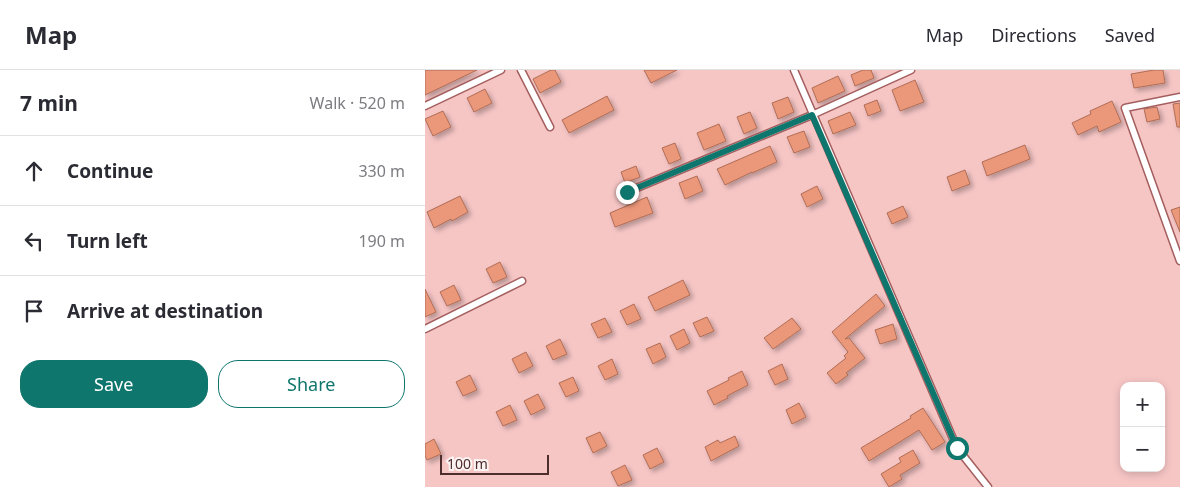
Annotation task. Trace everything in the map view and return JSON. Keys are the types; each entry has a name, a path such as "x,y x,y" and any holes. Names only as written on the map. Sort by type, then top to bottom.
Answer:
{"street":[{"path":"425,106 501,70"},
{"path":"521,70 550,127"},
{"path":"794,70 957,448 988,487"},
{"path":"627,192 812,115 911,70"},
{"path":"1180,97 1125,108 1180,261"},
{"path":"425,329 523,281"}],"building":[{"path":"425,70 477,70 425,95"},
{"path":"551,70 555,70 561,82 540,93 533,79"},
{"path":"644,70 677,70 651,83"},
{"path":"863,70 871,70 874,78 855,86 851,75"},
{"path":"1163,70 1165,83 1134,88 1131,74"},
{"path":"838,76 845,91 818,103 812,88"},
{"path":"915,80 924,102 900,111 892,90"},
{"path":"485,89 492,103 474,112 467,98"},
{"path":"607,96 614,110 569,133 562,120"},
{"path":"788,97 794,112 778,119 772,103"},
{"path":"877,100 881,111 868,116 864,105"},
{"path":"1112,101 1121,122 1099,132 1097,126 1078,135 1072,123 1091,114 1090,111"},
{"path":"1180,103 1180,127 1177,127 1173,104"},
{"path":"1157,107 1160,119 1147,122 1144,109"},
{"path":"443,111 451,127 433,136 425,119"},
{"path":"750,112 757,128 744,134 737,117"},
{"path":"850,112 856,125 833,134 828,121"},
{"path":"719,124 726,141 704,150 697,133"},
{"path":"804,131 810,147 794,153 787,137"},
{"path":"675,143 681,159 669,164 662,148"},
{"path":"1025,145 1030,159 987,176 982,162"},
{"path":"770,146 777,162 725,185 717,169"},
{"path":"636,166 640,177 625,183 621,172"},
{"path":"965,170 970,184 952,191 947,177"},
{"path":"697,176 703,191 685,199 679,183"},
{"path":"817,186 823,199 807,207 801,194"},
{"path":"460,196 468,212 434,228 427,212"},
{"path":"647,197 653,213 615,227 610,213"},
{"path":"903,206 908,217 892,224 887,213"},
{"path":"1180,207 1180,232 1171,210"},
{"path":"500,262 507,277 493,283 486,269"},
{"path":"683,280 690,295 655,311 648,297"},
{"path":"454,285 461,300 447,306 440,292"},
{"path":"425,289 436,312 425,317"},
{"path":"876,294 885,306 845,339 849,338 865,358 846,373 848,375 836,384 827,373 846,358 844,356 848,352 832,332"},
{"path":"634,304 641,319 627,325 620,311"},
{"path":"707,317 714,331 700,337 693,323"},
{"path":"605,318 612,332 598,338 591,324"},
{"path":"792,318 801,329 773,349 764,338"},
{"path":"893,324 897,339 880,344 875,330"},
{"path":"684,329 690,343 677,350 670,336"},
{"path":"560,339 567,354 553,360 546,346"},
{"path":"660,343 666,357 653,364 646,349"},
{"path":"526,352 533,366 519,373 512,359"},
{"path":"612,359 618,374 605,380 598,366"},
{"path":"782,364 788,379 775,385 768,371"},
{"path":"742,371 748,385 714,405 707,391"},
{"path":"470,375 477,390 463,396 456,382"},
{"path":"573,377 579,391 566,397 559,383"},
{"path":"538,394 545,408 531,415 524,401"},
{"path":"799,403 806,417 792,424 786,410"},
{"path":"510,405 517,420 503,426 496,412"},
{"path":"923,408 945,442 932,450 919,430 869,461 861,448 911,418 910,416"},
{"path":"600,432 607,446 593,453 586,438"},
{"path":"735,436 739,446 711,461 705,447 718,440 720,443"},
{"path":"434,439 441,454 427,460 425,444"},
{"path":"657,448 664,462 650,469 643,455"},
{"path":"913,450 920,463 900,475 902,479 889,487 881,474 901,462 899,458"},
{"path":"625,465 632,480 618,486 611,472"}],"route":[{"path":"627,192 812,115 957,448"}]}
